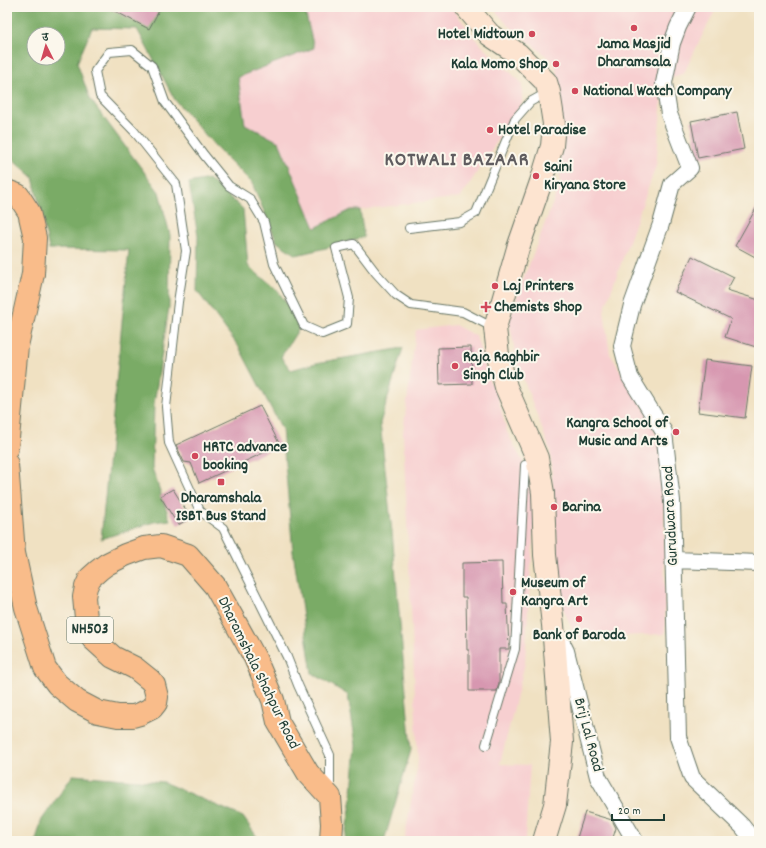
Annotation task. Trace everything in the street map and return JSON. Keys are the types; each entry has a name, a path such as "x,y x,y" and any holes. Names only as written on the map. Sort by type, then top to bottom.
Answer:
{"main road":[{"path":"466,7 490,35 518,54 546,82 554,124 552,146 518,248 495,328 498,355 506,387 537,458 543,493 544,555 553,624 562,742 556,805 544,841"},
{"path":"7,191 18,195 30,212 35,238 34,274 17,346 7,448"},
{"name":"Dharamshala Shahpur Road","path":"7,464 14,554 26,608 45,668 58,684 77,701 98,712 118,716 133,716 152,708 156,703 157,697 154,685 150,680 135,668 113,657 93,640 86,618 84,597 86,587 90,578 107,564 144,548 161,546 188,555 215,586 254,658 273,700 278,722 308,773 330,797"},
{"path":"330,797 332,824 331,841"}],"street":[{"name":"Gurudwara Road","path":"688,7 672,43 664,83 669,114 690,168 672,184 661,224 632,305 622,346 630,377 664,432 672,501 678,737 692,778 742,826 754,841"},
{"path":"674,560 759,563"},
{"name":"Brij Lal Road","path":"553,624 566,651 598,777 635,841"}],"lane":[{"path":"330,797 330,755 287,657 223,528 200,511 169,443 166,407 178,302 186,250 176,184 134,131 100,96 95,71 109,52 132,50 152,66 165,102 229,186 250,199 264,222 274,264 304,326 322,334 348,324 349,298 336,248 354,244 376,273 396,295 410,305 463,312 495,328"},
{"path":"409,228 460,222 476,213 515,119 530,102 549,92"},
{"path":"486,745 515,649 524,465"}],"shaded area":[{"path":"304,7 451,7 480,44 522,83 522,103 461,197 351,210 315,228 279,142 245,124 237,77 314,48"},
{"path":"492,7 717,7 684,73 661,82 661,109 656,166 604,311 610,354 650,417 664,458 665,634 576,638 562,606 550,450 517,362 509,320 560,184 560,91 555,63 507,24"},
{"path":"455,325 476,336 490,383 494,383 507,432 530,475 536,507 525,663 500,764 530,765 525,841 404,841 418,762 403,433 416,330"}],"green space":[{"path":"7,7 304,7 314,48 238,77 245,124 279,142 315,228 351,210 360,210 364,237 326,248 296,255 277,242 252,183 216,147 175,100 137,29 92,28 77,63 90,99 159,192 170,235 169,307 154,404 152,468 170,520 154,522 101,539 129,250 49,249 33,177 7,154"},
{"path":"209,179 243,209 248,266 278,291 301,325 281,357 291,370 316,363 403,348 380,423 392,532 411,750 384,841 344,841 351,804 356,745 348,695 312,673 293,552 282,429 239,347 197,291 198,236 189,183"},
{"path":"73,775 163,782 243,817 260,841 36,841 41,821"}],"building":[{"path":"107,7 161,7 149,29"},
{"path":"737,112 744,149 698,158 691,121"},
{"path":"759,203 759,259 735,246"},
{"path":"692,256 734,277 727,290 759,300 759,348 725,337 731,319 675,292"},
{"name":"Raja Raghbir Singh Club","path":"471,347 472,384 439,385 438,348"},
{"path":"705,360 752,366 745,418 698,412"},
{"path":"260,406 280,445 199,483 191,463 184,462 176,445"},
{"path":"173,489 191,518 178,525 160,496"},
{"path":"502,562 503,604 507,604 509,649 499,649 499,683 497,691 469,691 469,650 467,650 466,597 462,597 462,563"},
{"path":"585,812 612,820 616,828 612,841 576,841"}],"place":[{"name":"Jama Masjid Dharamsala","path":"634,28"},
{"name":"Hotel Midtown","path":"532,34"},
{"name":"Kala Momo Shop","path":"556,64"},
{"name":"National Watch Company","path":"575,91"},
{"name":"Hotel Paradise","path":"490,130"},
{"name":"Saini Kiryana Store","path":"536,176"},
{"name":"Laj Printers","path":"495,286"},
{"name":"Chemists Shop","path":"486,307"},
{"name":"Raja Raghbir Singh Club","path":"455,366"},
{"name":"Kangra School of Music and Arts","path":"676,432"},
{"name":"HRTC advance booking","path":"195,456"},
{"name":"Dharamshala ISBT Bus Stand","path":"221,482"},
{"name":"Barina","path":"554,507"},
{"name":"Museum of Kangra Art","path":"513,592"},
{"name":"Bank of Baroda","path":"579,619"}],"district":[{"name":"KOTWALI BAZAAR","path":"457,161"}]}
